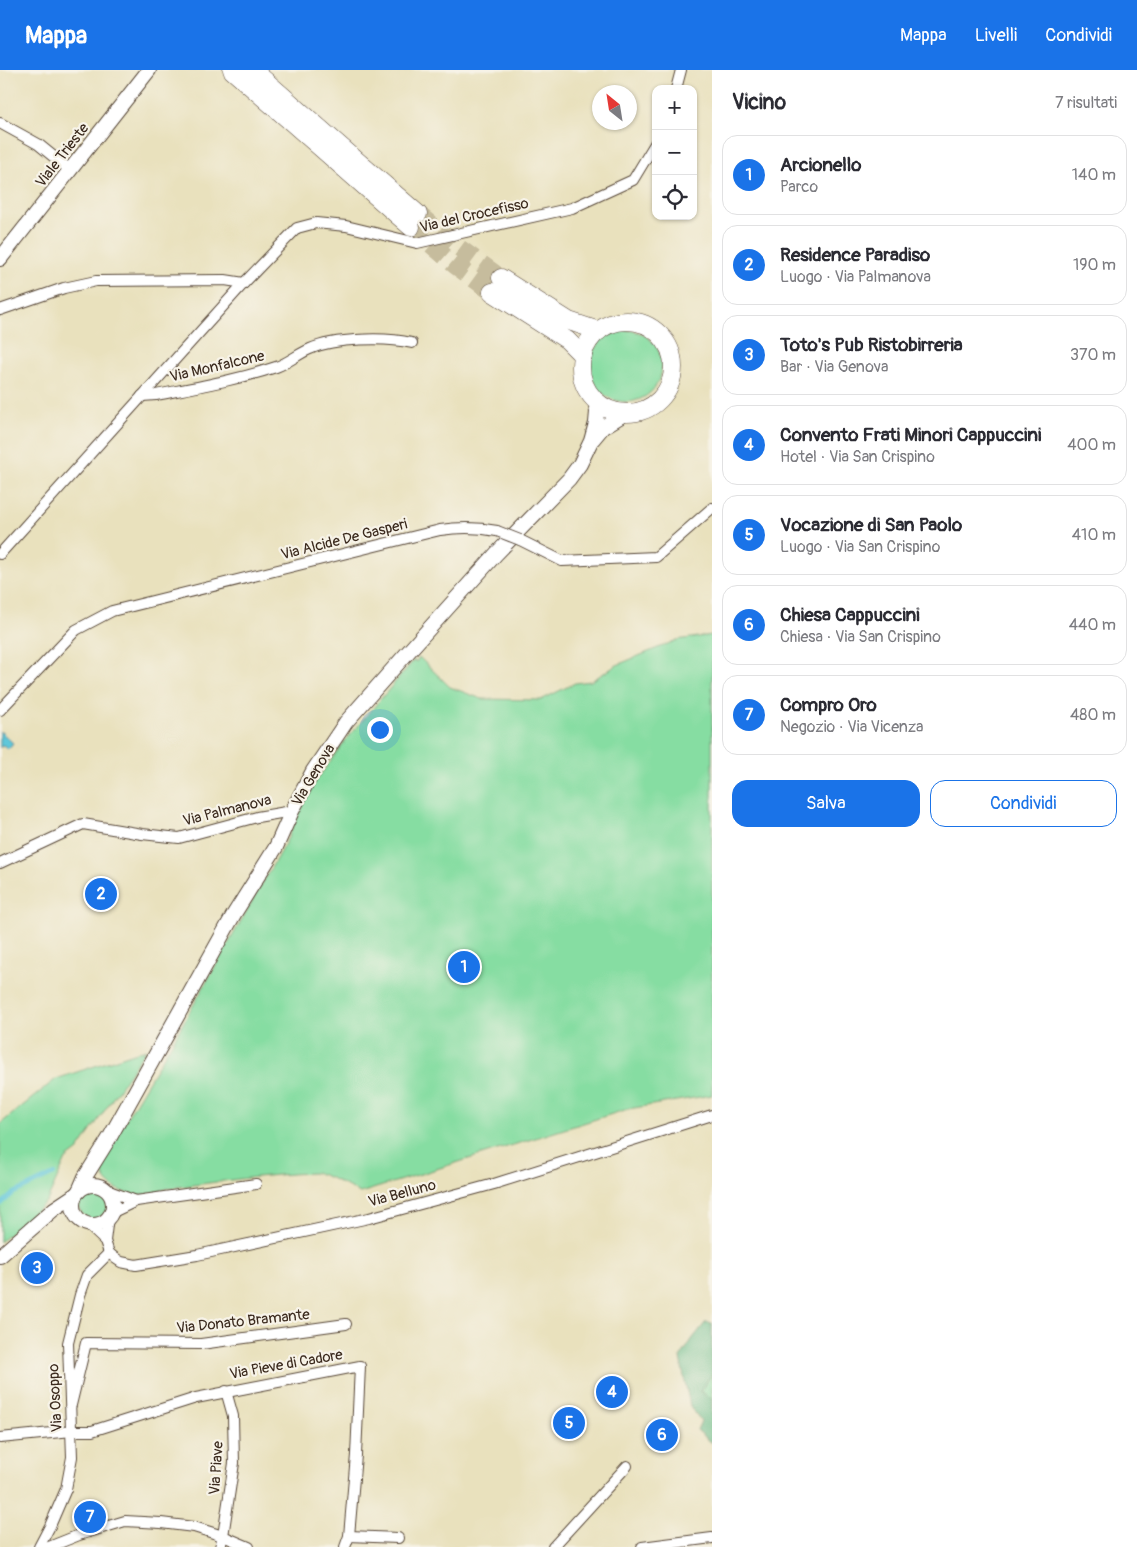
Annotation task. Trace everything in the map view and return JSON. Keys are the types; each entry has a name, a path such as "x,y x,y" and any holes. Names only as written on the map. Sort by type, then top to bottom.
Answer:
{"highway":[{"path":"232,70 414,221 253,70"},
{"path":"496,285 569,320 599,331 589,342 583,356 567,340 496,285"},
{"name":"Via Genova","path":"599,331 610,324 623,321 637,322 650,327 660,335 668,346 673,358 673,372 670,385 662,396 652,405 640,411 626,413"},
{"name":"Via Genova","path":"583,356 583,379 595,399"},
{"path":"595,399 610,409 626,413"}],"main road":[{"name":"Viale Trieste","path":"0,259 149,70"},
{"name":"Via Genova","path":"77,1193 84,1177 234,914 276,847 313,771 346,722 496,554 569,479 580,464 591,441 596,423 595,399"},
{"name":"Via Genova","path":"591,441 603,427 626,413"},
{"path":"77,1193 73,1201 74,1212 82,1222 99,1224 110,1215 112,1203 104,1188 98,1155"},
{"path":"0,1256 54,1208 90,1185 104,1188"},
{"path":"36,1223 57,1213 74,1212"}],"street":[{"path":"677,85 681,70"},
{"path":"0,123 38,144 70,170"},
{"name":"Via del Crocefisso","path":"244,283 297,228 316,223 346,226 417,244 572,208 633,180 652,149"},
{"path":"0,310 64,288 96,281 225,280 244,283"},
{"name":"Via Monfalcone","path":"0,554 244,283"},
{"name":"Via Monfalcone","path":"142,396 156,395 252,375 278,367 310,349 331,343 354,340 412,343"},
{"name":"Via Alcide De Gasperi","path":"0,710 76,630 112,611 440,530 460,527 497,531 562,561 656,557 712,508"},
{"name":"Via Palmanova","path":"0,863 83,824 179,838 257,817 292,811"},
{"name":"Via Belluno","path":"110,1253 122,1262 136,1265 369,1218 494,1184 712,1115"},
{"path":"105,1241 110,1215 136,1201 256,1184"},
{"path":"104,1188 118,1196 136,1201"},
{"path":"87,1224 105,1241 110,1253"},
{"name":"Via Osoppo","path":"39,1547 66,1489 72,1457 68,1343 87,1275 110,1253"},
{"name":"Via Donato Bramante","path":"71,1405 86,1343 202,1344 346,1324"},
{"name":"Via Pieve di Cadore","path":"0,1438 72,1431 92,1431 196,1398 360,1366 356,1455 349,1536 346,1547"},
{"name":"Via Piave","path":"220,1547 234,1463 233,1416 226,1391"},
{"path":"553,1547 627,1466"},
{"path":"49,1547 79,1535 125,1521 194,1527 249,1547"},
{"path":"349,1536 398,1538"},
{"path":"642,1547 712,1538"}],"green space":[{"path":"626,330 640,333 652,340 659,352 662,366 659,380 652,392 640,399 626,402 612,399 600,392 593,380 590,366 593,352 600,340 612,333"},
{"path":"712,635 712,1095 628,1109 360,1193 331,1178 315,1173 225,1181 171,1188 140,1195 123,1192 107,1182 102,1171 103,1157 173,1041 288,838 308,792 345,741 414,660 416,662 419,657 450,687 482,699 541,700 575,683 591,681 617,665 677,640"},
{"path":"146,1049 78,1150 66,1159 47,1201 0,1242 0,1124 56,1079"},
{"path":"93,1191 103,1195 107,1205 103,1215 93,1219 83,1215 79,1205 83,1195"},
{"path":"706,1322 712,1323 712,1374 700,1391 712,1399 712,1443 697,1430 701,1421 690,1406 680,1358"},
{"path":"712,1374 712,1399 700,1391"}],"water":[{"path":"0,731 13,743 8,749 3,745 0,748"}],"waterway":[{"path":"0,1205 14,1193 54,1174"}],"tunnel":[{"path":"418,214 458,247 501,278"},
{"path":"411,227 456,266 492,292"}],"place":[{"name":"Residence Paradiso","path":"101,894"},
{"name":"Arcionello","path":"464,967"},
{"name":"Toto's Pub Ristobirreria","path":"37,1268"},
{"name":"Convento Frati Minori Cappuccini","path":"612,1392"},
{"name":"Vocazione di San Paolo","path":"569,1423"},
{"name":"Chiesa Cappuccini","path":"662,1435"},
{"name":"Compro Oro","path":"90,1517"}]}
